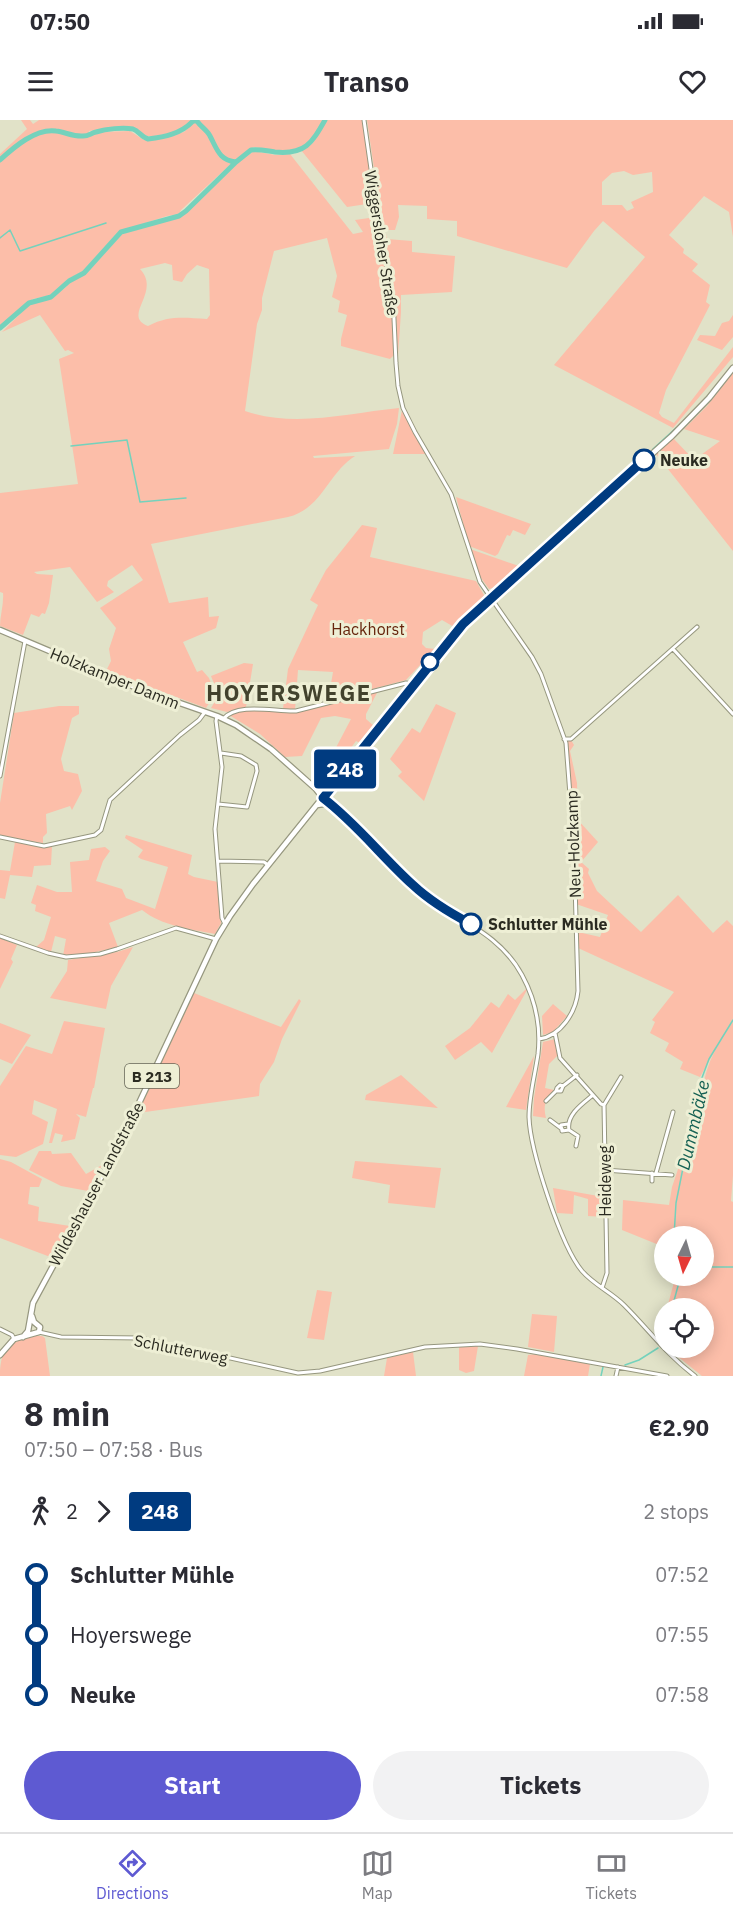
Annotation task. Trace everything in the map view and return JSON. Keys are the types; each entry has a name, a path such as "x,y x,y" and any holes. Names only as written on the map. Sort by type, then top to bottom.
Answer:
{"main road":[{"name":"Wildeshauser Landstraße","path":"32,1323 33,1303 125,1133 216,939 268,865 463,624 672,436 709,398 733,368"},
{"name":"Holzkamper Damm","path":"0,630 137,688 220,718 262,743 324,796"},
{"path":"317,789 330,788"},
{"path":"316,805 331,804"},
{"path":"0,1354 14,1339 40,1330 38,1323 32,1323 30,1332"}],"street":[{"name":"Wiggersloher Straße","path":"364,120 380,232 393,297 398,386 403,408 451,494 474,569 490,598"},
{"name":"Neu-Holzkamp","path":"490,598 532,657 544,683 568,756 578,991 574,1010 555,1034"},
{"path":"564,739 571,739 698,627"},
{"path":"0,776 25,641"},
{"path":"673,649 733,714"},
{"path":"225,924 222,918 215,829 222,767 216,721 229,713 247,708 279,712 296,711 409,682 413,684"},
{"path":"0,837 44,846 95,835 100,830 110,800 205,712"},
{"path":"218,804 247,807 258,768 241,756 221,753"},
{"path":"324,796 413,886 433,902 494,939 509,955 521,974 535,1008 539,1039 529,1118 531,1136 550,1202 570,1254 590,1279 623,1304 657,1343 693,1375"},
{"path":"218,861 264,862 268,865"},
{"path":"0,936 66,957 108,951 176,928 216,939"},
{"path":"539,1039 555,1034 560,1058 601,1104 604,1105 621,1077"},
{"path":"546,1101 557,1088 577,1075"},
{"path":"568,1130 568,1124 577,1108 593,1095"},
{"name":"Heideweg","path":"602,1288 607,1273 604,1105"},
{"path":"652,1180 674,1112"},
{"path":"550,1120 562,1131 568,1130 578,1136 576,1146"},
{"path":"562,1129 561,1125 568,1124"},
{"path":"605,1170 672,1175"},
{"path":"0,1329 12,1335 14,1339"},
{"name":"Schlutterweg","path":"40,1330 61,1337 140,1338 298,1373 320,1371 425,1347 455,1344 497,1345 667,1376"},
{"path":"616,1376 618,1367"}],"green space":[{"path":"21,120 30,120 33,124 39,120 198,120 191,121 173,133 155,136 147,136 129,127 89,131 88,137 100,132 130,131 144,140 151,140 184,132 194,122 204,129 219,157 232,163 179,214 118,232 83,271 68,279 51,295 33,299 0,326 0,154 27,129"},
{"path":"199,120 324,120 313,139 299,148 284,150 254,147 233,161 219,154 211,135"},
{"path":"327,120 362,120 374,203 347,207 301,150 313,143"},
{"path":"367,120 733,120 733,237 729,212 704,196 669,235 684,249 683,253 698,264 692,271 710,285 706,302 710,305 666,390 659,413 662,417 674,423 733,347 733,357 673,428 554,365 645,257 603,221 567,268 457,236 457,221 427,219 427,206 398,205 399,217 395,230 383,230","holes":["624,171 633,175 652,172 653,192 631,202 634,208 627,211 622,205 602,205 602,182 612,173"]},
{"path":"254,151 275,155 290,154 353,234 363,232 355,220 376,217 388,279 394,355 390,359 341,346 347,315 338,312 340,301 332,297 337,276 327,238 274,251 257,324 245,411 264,416 302,419 399,408 397,424 389,449 313,456 314,458 355,456 338,472 317,499 300,513 151,544 169,603 208,597 209,617 219,616 216,628 183,642 197,672 202,670 209,678 215,694 206,708 106,671 111,661 109,649 116,628 100,608 143,580 132,565 108,581 107,586 114,592 97,602 70,567 34,572 53,575 45,614 42,613 39,617 31,614 23,635 0,626 3,593 0,592 0,493 78,484 59,359 74,353 65,351 40,315 2,332 31,303 52,297 70,282 87,273 122,234 183,214 234,165","holes":["165,263 172,265 173,280 182,282 197,265 209,269 210,315 207,319 170,319 148,326 141,322 138,316 147,286 146,278 140,269"]},
{"path":"383,233 386,234 387,239 412,241 412,252 455,256 452,292 401,295 398,356 395,296"},
{"path":"733,315 733,337 722,350 697,340 700,335 715,336 722,323 729,321"},
{"path":"733,373 733,551 656,454 673,438 694,460 720,441 684,429 707,406"},
{"path":"402,410 426,454 393,454"},
{"path":"456,497 531,524 525,535 513,530 510,536 507,535 495,556 469,546"},
{"name":"Hackhorst","path":"362,525 377,528 370,557 476,581 484,595 483,598 454,627 442,620 423,632 422,644 426,648 435,649 406,680 328,701 333,672 298,670 295,710 283,709 288,669 318,605 310,600 326,570"},
{"path":"470,549 519,566 489,589 479,575"},
{"path":"244,663 253,664 246,707 227,712 211,708 217,693 211,676"},
{"path":"378,691 366,714 366,719 374,726 360,743 356,741 345,756 342,767 330,759 351,719 335,716 321,718 302,756 285,757 260,734 229,715 247,710 296,712"},
{"path":"436,704 456,713 424,801 398,776 402,772 390,759 412,728 420,733"},
{"path":"59,706 79,706 79,714 72,718 61,759 64,771 78,774 82,791 72,810 70,806 46,814 47,833 43,837 43,843 0,836 0,803 14,713"},
{"path":"571,740 574,745 570,751 577,783 578,820 598,842 581,862 589,869 588,873 597,891 641,932 678,895 713,933 727,920 733,926 733,1019 700,1077 680,1069 683,1062 665,1051 669,1043 650,1033 655,1022 652,1020 674,992 578,948 578,932 600,937 608,915 576,904 574,821 567,741"},
{"path":"126,835 192,855 188,874 218,882 221,923 215,934 167,923 142,910 109,923 118,947 82,955 63,956 66,939 55,936 51,952 36,947 44,940 51,917 35,911 36,905 31,903 37,885 57,892 72,892 70,862 89,860 91,849 105,847 110,851 103,861 96,881 122,889 126,898 155,909 168,867 138,857 143,850 125,838"},
{"path":"15,842 52,846 51,865 34,866 32,877 10,875 5,899 0,898 0,870 10,871"},
{"path":"0,938 17,945 11,959 13,962 0,989"},
{"path":"133,947 111,986 106,1009 50,998 67,971 68,960"},
{"path":"527,988 492,1053 481,1042 455,1060 445,1046 470,1028 491,1002 499,1008 508,994 515,1000"},
{"path":"194,993 281,1027 299,999 301,1001 282,1039 274,1062 260,1084 259,1096 138,1113"},
{"path":"553,1004 567,1016 553,1032 543,1035 542,1016"},
{"path":"64,1021 105,1028 86,1117 76,1114 80,1118 75,1139 61,1142 63,1135 55,1133 52,1143 49,1143 57,1109 34,1100 32,1114 48,1122 43,1144 16,1157 0,1155 0,1086 26,1046 52,1054"},
{"path":"733,1021 731,1201 733,1202 733,1376 702,1376 680,1358 714,1358 714,1298 670,1298 673,1286 714,1286 714,1226 654,1226 654,1243 622,1230 623,1200 669,1205 672,1187 697,1113 692,1110 697,1087 703,1088 710,1061"},
{"path":"0,1023 31,1035 12,1064 0,1059"},
{"path":"555,1039 558,1055 549,1064 545,1088 554,1090 554,1092 546,1104 546,1118 533,1116 543,1042"},
{"path":"534,1056 526,1110 506,1107"},
{"path":"401,1075 438,1108 365,1100 366,1095"},
{"path":"39,1151 51,1151 52,1154 71,1153 86,1174 102,1165 88,1191 61,1186 29,1170"},
{"path":"0,1159 11,1162 42,1179 39,1187 30,1187 28,1204 39,1207 38,1221 70,1226 53,1258 0,1238"},
{"path":"355,1161 441,1168 435,1208 388,1203 390,1185 352,1178"},
{"path":"553,1188 604,1197 604,1217 588,1216 588,1199 574,1195 573,1214 557,1213"},
{"path":"317,1290 332,1292 324,1340 307,1338"},
{"path":"532,1314 557,1316 554,1352 528,1347"},
{"path":"31,1336 45,1338 50,1376 0,1376 3,1354 16,1342"},
{"path":"459,1346 478,1346 474,1371 466,1373 459,1370"},
{"path":"413,1352 416,1376 384,1376 387,1358"},
{"path":"536,1354 590,1364 588,1376 524,1376 528,1355"}],"waterway":[{"path":"0,160 33,135 41,132 87,136 109,129 129,128 148,139 172,134 193,121 197,121 209,134 222,156 236,162 251,150 294,152 301,149 316,135 325,120"},
{"path":"0,328 29,303 51,297 69,281 84,273 121,232 179,216 236,162"},
{"path":"0,238 10,230 20,251 106,223"},
{"path":"653,449 676,428"},
{"path":"71,446 127,440 140,502 186,498"},
{"path":"627,471 641,456"},
{"path":"610,485 623,474"},
{"path":"602,502 612,493"},
{"path":"568,533 599,505"},
{"path":"543,555 566,535"},
{"path":"529,567 541,557"},
{"path":"495,599 527,569"},
{"name":"Dummbäke","path":"675,1226 676,1203 700,1083 709,1059 733,1020"},
{"path":"714,1267 733,1267"},
{"name":"Dummbäke","path":"675,1298 678,1286"},
{"name":"Dummbäke","path":"625,1365 654,1351"},
{"name":"Dummbäke","path":"601,1376 603,1367"}],"bus line":[{"name":"248","path":"471,924 433,902 413,886 333,804 323,798 442,647 463,624 644,460"}],"place":[{"name":"Neuke","path":"644,460"},
{"name":"Schlutter Mühle","path":"471,924"}],"district":[{"name":"HOYERSWEGE","path":"289,692"}]}
